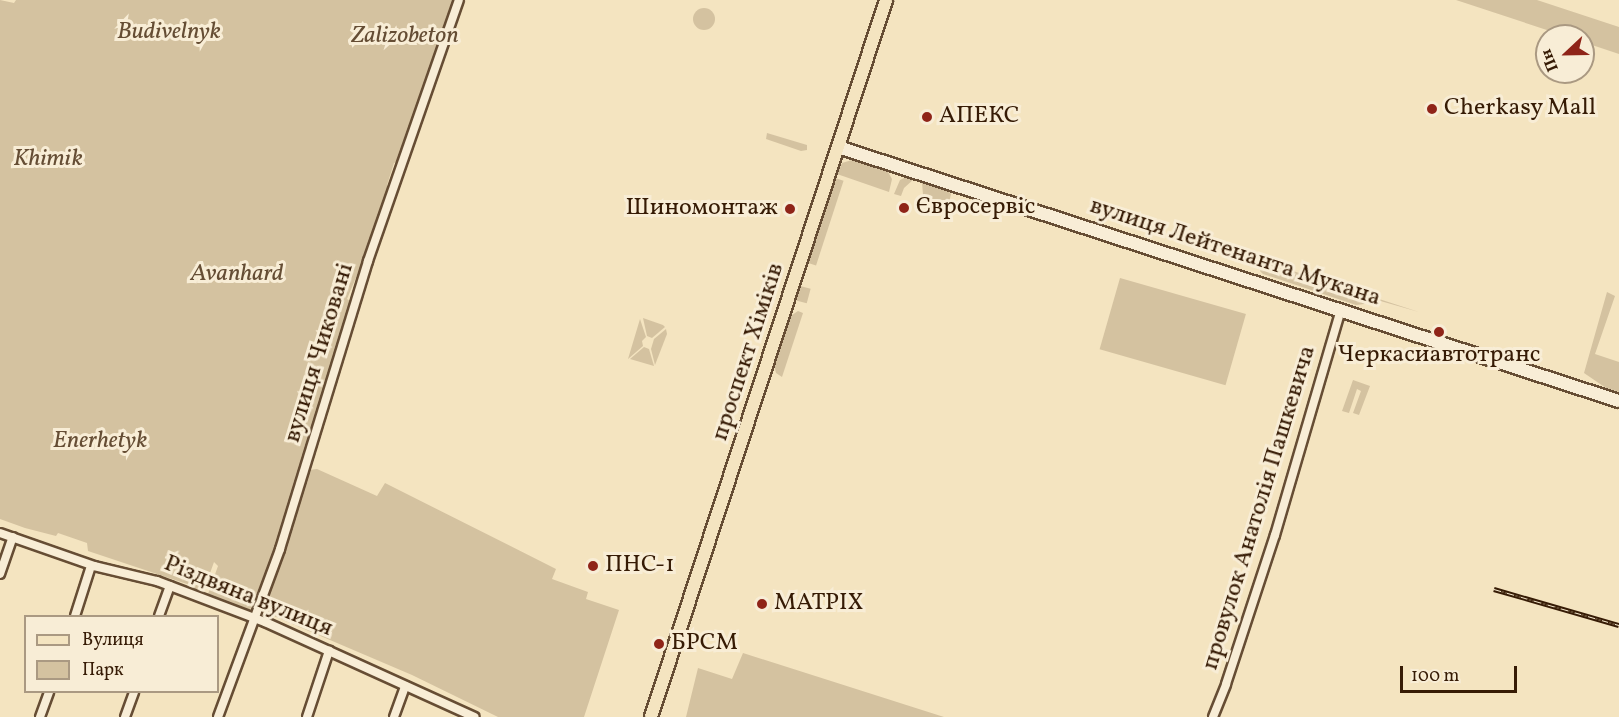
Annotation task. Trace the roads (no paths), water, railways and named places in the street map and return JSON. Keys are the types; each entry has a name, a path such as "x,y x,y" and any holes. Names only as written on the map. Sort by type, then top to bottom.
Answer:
{"main road":[{"name":"проспект Хіміків","path":"651,717 886,0"},
{"name":"вулиця Лейтенанта Мукана","path":"838,147 1619,401"}],"street":[{"name":"вулиця Чиковані","path":"218,717 280,549 368,261 459,0"},
{"name":"провулок Анатолія Пашкевича","path":"1212,717 1226,684 1275,535 1341,310"},
{"name":"Різдвяна вулиця","path":"0,532 91,566 135,574 170,586 329,651 474,717"},
{"path":"0,574 12,537"},
{"path":"75,615 91,566"},
{"path":"159,615 170,586"},
{"path":"307,717 329,651"},
{"path":"394,717 405,686"},
{"path":"40,717 49,693"},
{"path":"125,717 134,693"}],"railway":[{"path":"1494,589 1619,625"}],"place":[{"name":"Cherkasy Mall","path":"1432,109"},
{"name":"АПЕКС","path":"927,117"},
{"name":"Євросервіс","path":"904,208"},
{"name":"Шиномонтаж","path":"790,209"},
{"name":"Черкасиавтотранс","path":"1439,332"},
{"name":"ПНС-1","path":"593,566"},
{"name":"МАТРІХ","path":"762,604"},
{"name":"БРСМ","path":"659,644"}],"park label":[{"name":"Budivelnyk","path":"169,33"},
{"name":"Zalizobeton","path":"405,37"},
{"name":"Khimik","path":"48,160"},
{"name":"Avanhard","path":"237,275"},
{"name":"Enerhetyk","path":"100,442"}]}
